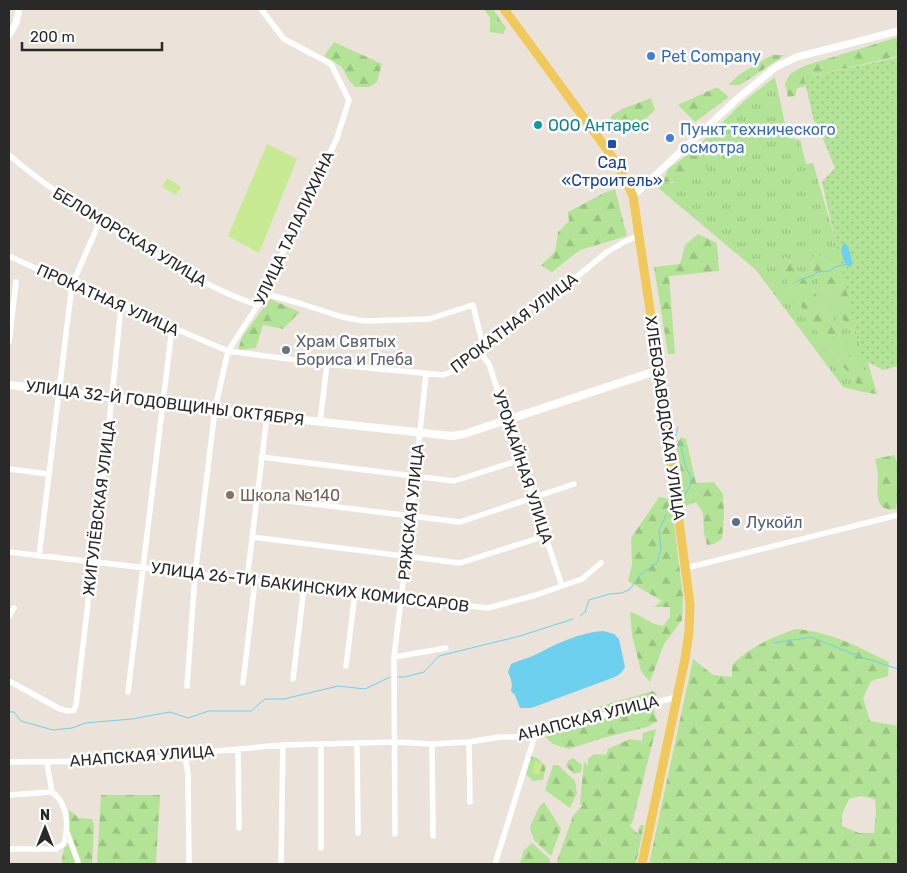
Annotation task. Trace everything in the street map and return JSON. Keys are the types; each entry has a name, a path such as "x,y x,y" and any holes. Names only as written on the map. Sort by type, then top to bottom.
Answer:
{"main road":[{"name":"ХЛЕБОЗАВОДСКАЯ УЛИЦА","path":"504,9 606,148 634,196 690,604 689,632 642,864"},
{"name":"УЛИЦА 32-Й ГОДОВЩИНЫ ОКТЯБРЯ","path":"9,385 452,436 464,434 659,370"}],"street":[{"path":"9,35 16,23 19,9"},
{"name":"УЛИЦА ТАЛАЛИХИНА","path":"228,351 258,305 337,138 349,100 331,64 284,39 261,9"},
{"path":"634,196 737,99 776,67 797,57 898,31"},
{"name":"БЕЛОМОРСКАЯ УЛИЦА","path":"9,155 53,190 100,221 210,286 258,305"},
{"path":"40,556 48,474 72,285 100,221"},
{"name":"ПРОКАТНАЯ УЛИЦА","path":"9,256 72,285 228,351 327,364 443,375 454,371 531,307 557,293 607,252 640,235"},
{"path":"9,342 10,316 16,282"},
{"name":"УРОЖАЙНАЯ УЛИЦА","path":"263,293 342,317 364,321 429,320 473,305 481,348 489,364 508,419 562,586"},
{"name":"ЖИГУЛЁВСКАЯ УЛИЦА","path":"9,681 60,709 74,710 77,699 121,306"},
{"path":"128,692 172,328"},
{"path":"187,686 195,574 215,409 228,351"},
{"name":"УЛИЦА 32-Й ГОДОВЩИНЫ ОКТЯБРЯ","path":"320,422 327,364"},
{"name":"РЯЖСКАЯ УЛИЦА","path":"395,742 394,657 426,374"},
{"path":"247,580 267,416"},
{"path":"261,457 454,481 520,460"},
{"path":"9,469 48,474"},
{"path":"256,497 460,522 574,484"},
{"path":"686,568 898,514"},
{"path":"252,536 460,563 545,536"},
{"name":"УЛИЦА 26-ТИ БАКИНСКИХ КОМИССАРОВ","path":"9,552 488,608 582,579 601,562"},
{"path":"243,683 255,581"},
{"path":"293,679 304,587"},
{"path":"346,666 355,593"},
{"path":"9,616 14,608"},
{"path":"394,657 446,648"},
{"name":"АНАПСКАЯ УЛИЦА","path":"9,762 108,761 185,756 216,751 283,745 469,742 500,737 517,737 677,696"},
{"path":"495,864 536,732"},
{"path":"395,742 395,834"},
{"path":"469,742 470,802"},
{"path":"357,743 358,833"},
{"path":"432,744 433,836"},
{"path":"280,864 283,745"},
{"path":"321,745 321,848"},
{"name":"АНАПСКАЯ УЛИЦА","path":"238,750 240,828"},
{"path":"185,756 188,774 189,864"},
{"path":"47,763 52,792 59,798 66,818 67,832 78,862 77,864"},
{"path":"9,795 52,792"},
{"path":"9,849 54,850 64,844 67,832"}],"green space":[{"path":"484,9 493,9 506,28 503,34 490,32 490,18"},
{"path":"898,37 898,56 804,78 806,86 797,88 795,96 788,97 785,84 790,74 804,66"},
{"path":"334,42 382,64 377,82 369,87 355,87 348,79 342,67 324,56"},
{"path":"772,55 785,55 740,85 728,85 740,74"},
{"path":"898,57 898,366 883,370 862,359 822,182 835,168 817,124 814,121 804,78"},
{"path":"775,77 788,138 800,140 806,164 813,163 845,273 815,253 811,264 819,283 852,333 861,337 872,377 841,349 839,332 830,313 797,270 785,257 780,263 806,314 863,392 843,387 756,270 657,187 663,182 673,183 701,148 694,150 744,101"},
{"path":"717,87 729,97 695,122 678,105"},
{"path":"651,98 655,110 640,124 636,132 610,133 611,116 622,109"},
{"path":"267,144 297,159 259,253 228,236"},
{"path":"701,148 711,162 701,172 684,180 663,182 668,169 694,150"},
{"path":"167,178 181,187 176,195 162,187"},
{"path":"615,189 627,236 580,250 552,272 541,265 555,252 558,232 569,221 568,212"},
{"path":"698,234 717,243 719,271 669,276 675,354 668,354 654,267 680,264 685,245"},
{"path":"815,253 845,273 861,337 852,333 819,283 811,264"},
{"path":"785,257 830,313 839,332 841,349 872,377 877,394 863,392 806,314 780,263"},
{"path":"270,299 300,312 283,329 263,325 256,348 238,350 242,337"},
{"path":"681,437 686,439 696,483 714,482 723,494 722,539 714,544 707,545 703,513 696,502 684,507 679,482 682,475 676,446"},
{"path":"894,455 898,467 899,488 896,509 889,509 883,508 878,500 878,473 875,459"},
{"path":"659,497 671,499 683,597 682,620 664,644 650,682 641,671 632,635 630,612 654,624 663,626 670,617 670,607 654,607 662,601 628,581 632,564 631,538"},
{"path":"796,629 833,637 889,662 888,676 871,681 863,698 870,721 898,726 898,864 649,864 693,659 713,675 732,677 732,665 746,653 770,639","holes":["860,796 875,799 874,833 859,833 842,826 842,814 849,799"]},
{"path":"653,691 657,695 629,705 595,714 591,709"},
{"path":"653,703 658,721 647,727 569,749 553,744 545,737 581,725 587,727 588,724 607,716 636,712"},
{"path":"589,710 593,714 567,722 563,718"},
{"path":"561,719 564,723 540,730 536,725"},
{"path":"656,729 632,824 629,825 638,834 640,825 644,825 636,864 558,864 557,861 573,816 583,805 580,804 584,761 588,766 588,759 594,754 606,755 608,749 630,739 642,741 643,733"},
{"path":"531,756 537,758 546,766 543,780 533,781 524,772"},
{"path":"573,758 582,765 581,772 574,774 566,766 568,761"},
{"path":"535,761 543,763 539,775 532,773"},
{"path":"553,765 558,765 575,781 577,793 570,808 545,790"},
{"path":"101,795 160,795 156,864 97,864"},
{"path":"544,802 561,829 551,856 534,840 530,827 539,807"},
{"path":"69,810 79,818 92,819 94,827 92,864 61,864 68,828"},
{"path":"532,843 549,858 551,864 519,864 523,851"}],"water":[{"path":"845,243 851,254 851,267 846,265 842,254 842,248"},
{"path":"603,631 614,634 619,639 625,667 621,673 615,677 531,708 520,708 515,695 511,691 512,686 508,672 511,664 568,639"}],"waterway":[{"path":"795,283 817,272 830,271 835,267 847,264"},
{"path":"678,427 675,438 680,443 686,468 691,477 691,484 682,500"},
{"path":"580,616 585,612 589,600 609,594 622,593 630,589 641,574 657,563 661,548 659,531 666,515"},
{"path":"398,677 424,672 439,656 520,636 573,619"},
{"path":"774,643 811,637 858,656 898,669"},
{"path":"9,712 14,712 21,721 53,730 72,728 85,723 132,719 170,712 188,718 209,711 251,711 265,699 284,699 338,686 365,689 390,677"}],"place":[{"name":"Pet Company","path":"651,56"},
{"name":"ООО Антарес","path":"538,125"},
{"name":"Пункт технического осмотра","path":"670,138"},
{"name":"Сад «Строитель»","path":"612,144"},
{"name":"Храм Святых Бориса и Глеба","path":"286,350"},
{"name":"Школа №140","path":"230,495"},
{"name":"Лукойл","path":"736,522"}]}
